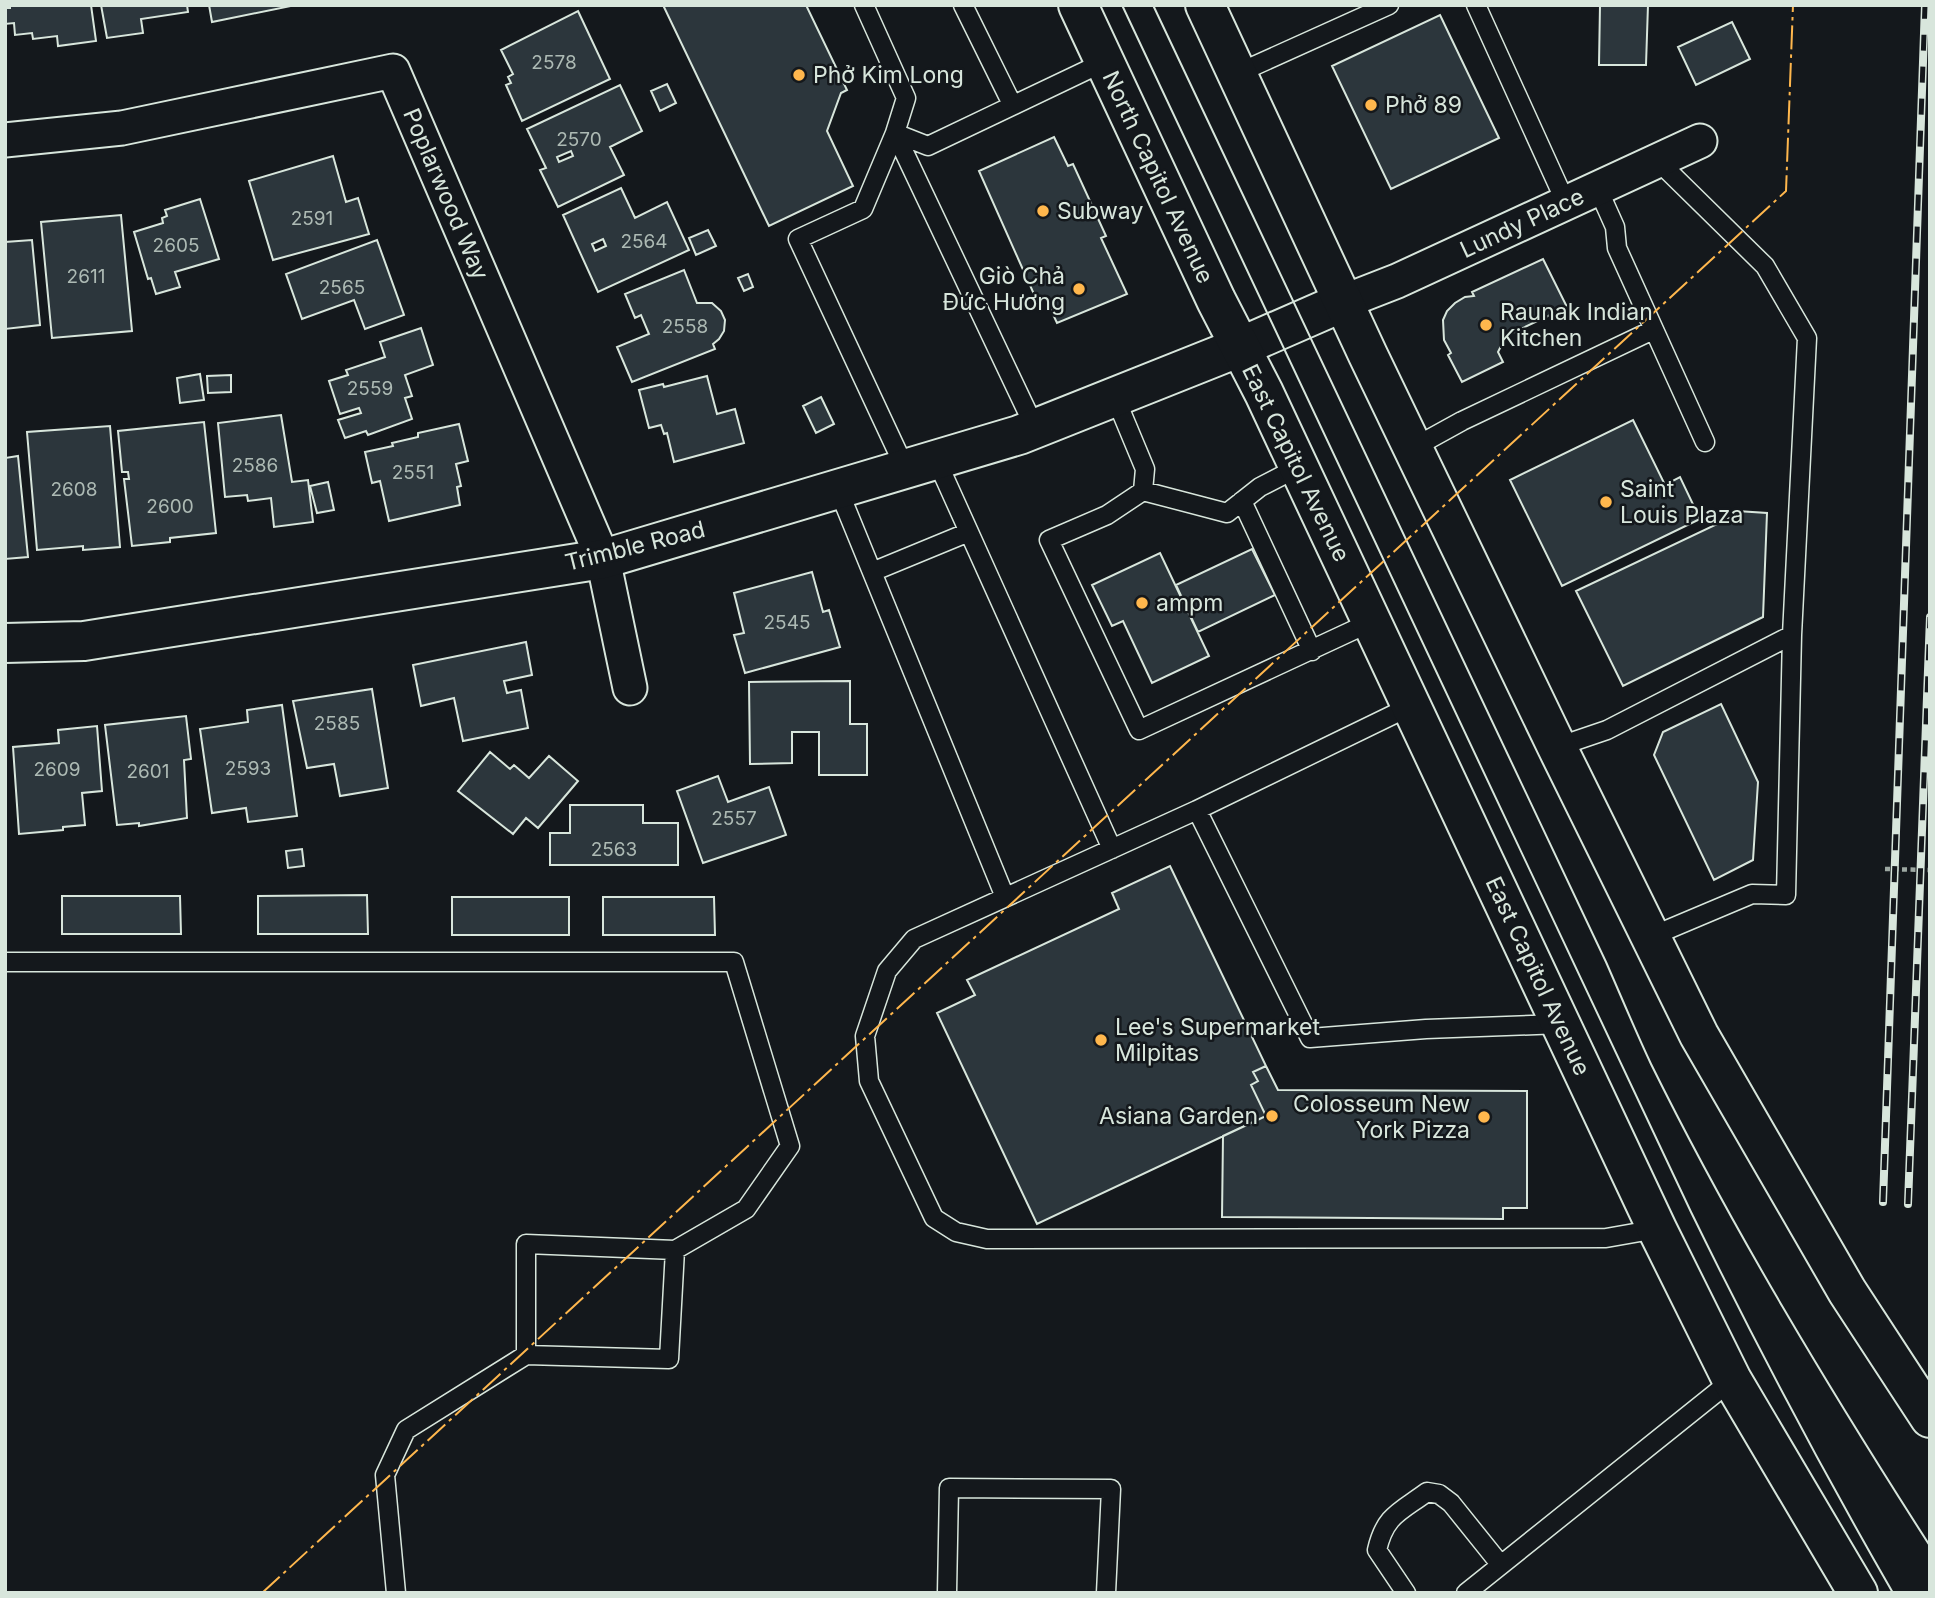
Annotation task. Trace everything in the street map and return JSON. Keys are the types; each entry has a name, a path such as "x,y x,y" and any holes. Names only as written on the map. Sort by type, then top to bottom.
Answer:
{"main road":[{"name":"North Capitol Avenue","path":"1078,5 1240,347"},
{"path":"1205,5 1413,448 1699,1035 1847,1292 1927,1410"},
{"name":"Trimble Road","path":"5,643 84,641 603,559 1035,428 1240,347 1343,302"},
{"name":"East Capitol Avenue","path":"1240,347 1657,1229 1732,1380 1857,1593"}],"street":[{"name":"Poplarwood Way","path":"5,140 121,128 393,71 603,559 630,688"},
{"name":"Lundy Place","path":"1343,302 1397,281 1700,141"}],"lane":[{"path":"864,5 906,98 895,133 863,209 798,239 921,464 969,532 1112,849"},
{"path":"963,5 1012,104"},
{"path":"1236,74 1389,5"},
{"path":"1476,5 1566,203"},
{"path":"895,133 928,146 1104,62"},
{"path":"895,133 1035,428"},
{"path":"1650,937 1752,894 1786,895 1791,635 1807,338 1765,266 1658,161"},
{"path":"1598,189 1615,227 1617,248 1705,442"},
{"path":"1413,448 1462,421 1653,330"},
{"path":"1115,397 1145,469 1143,492"},
{"path":"1298,467 1260,486 1227,513 1143,492 1107,515 1049,540 1139,730 1371,622"},
{"path":"838,489 1005,898"},
{"path":"1242,501 1312,651"},
{"path":"872,572 969,532"},
{"path":"1557,747 1607,730 1791,635"},
{"path":"1411,706 1197,810 914,939 887,971 865,1036 869,1081 934,1218 956,1233 986,1239 1606,1238 1657,1229"},
{"path":"1197,810 1310,1038 1426,1029 1561,1024"},
{"path":"5,962 733,962 790,1146 746,1209 675,1250 526,1244 526,1355"},
{"path":"396,1593 385,1475 406,1430 526,1355 669,1359 675,1250"},
{"path":"1466,1593 1732,1380"},
{"path":"947,1593 949,1488 1111,1489 1106,1593"},
{"path":"1406,1593 1377,1550 1381,1532 1388,1520 1427,1492 1439,1494 1451,1503 1500,1564"}],"path":[{"path":"1885,869 1930,870"}],"building":[{"path":"10,5 91,5 96,41 58,46 57,36 33,39 32,33 15,35 14,23 5,24 5,8 10,8"},
{"path":"101,5 187,5 188,12 141,19 143,33 107,38"},
{"path":"209,5 291,5 291,6 212,22"},
{"path":"663,5 806,5 847,90 841,93 827,131 853,186 769,226"},
{"path":"1600,5 1648,5 1646,65 1599,65"},
{"path":"578,11 610,79 522,121 506,85 511,83 508,77 513,74 501,50"},
{"path":"1440,15 1499,138 1391,189 1332,66"},
{"path":"1732,22 1750,59 1696,85 1678,47"},
{"path":"667,84 676,103 660,111 651,91"},
{"path":"620,85 642,131 610,147 624,175 558,207 540,170 546,168 527,129","holes":["571,151 573,156 559,162 557,157"]},
{"path":"1054,137 1068,166 1073,164 1106,236 1101,238 1127,294 1057,323 1045,297 1037,301 979,171"},
{"path":"333,156 346,202 358,198 369,234 273,260 249,181"},
{"path":"621,188 635,218 667,202 689,250 598,292 563,215","holes":["603,239 606,246 595,251 592,244"]},
{"path":"200,199 219,259 175,272 180,287 156,294 151,278 148,279 134,232 163,223 162,218 167,216 165,210"},
{"path":"121,215 132,331 52,338 41,222"},
{"path":"708,230 716,246 696,255 689,238"},
{"path":"32,240 40,325 5,329 5,242"},
{"path":"377,240 404,315 365,329 354,300 302,319 286,274"},
{"name":"Raunak Indian Kitchen","path":"1543,259 1567,307 1506,336 1498,352 1503,362 1462,382 1448,355 1451,353 1444,340 1443,320 1447,311 1465,297 1474,296 1472,292"},
{"path":"684,270 697,303 712,303 721,311 725,320 724,331 713,344 715,349 632,382 617,347 649,334 641,315 635,318 625,294"},
{"path":"748,274 753,287 744,291 738,278"},
{"path":"421,328 433,365 405,375 412,396 405,398 412,419 368,435 366,431 345,438 338,420 361,413 359,408 340,414 329,381 348,375 346,370 385,357 380,342"},
{"path":"200,374 204,400 180,403 177,378"},
{"path":"231,375 231,392 208,393 207,376"},
{"path":"707,376 717,414 735,409 744,443 674,462 667,433 664,434 661,425 649,428 639,390 663,384 664,387"},
{"path":"821,397 834,424 816,433 803,406"},
{"path":"281,415 292,482 308,480 313,522 274,527 271,498 248,501 247,495 225,497 218,423"},
{"name":"Saint Louis Plaza","path":"1633,420 1665,485 1680,477 1700,519 1562,586 1510,480"},
{"path":"204,422 216,533 132,546 124,479 129,479 128,472 122,472 118,431"},
{"path":"459,424 468,461 456,464 461,486 457,487 460,505 389,521 380,481 372,483 365,452 393,446 392,443 418,437 418,433"},
{"path":"110,426 120,547 83,550 83,546 37,550 27,432"},
{"path":"18,456 28,557 5,559 5,458"},
{"path":"328,482 334,510 317,513 310,486"},
{"path":"1737,511 1767,513 1763,617 1623,686 1576,591 1732,517"},
{"path":"1252,549 1275,595 1198,632 1176,585"},
{"name":"ampm","path":"1160,553 1209,656 1152,683 1123,621 1112,626 1092,585"},
{"path":"812,572 823,612 829,610 840,647 745,673 734,635 744,633 734,593"},
{"path":"526,642 532,675 504,681 507,693 521,690 528,728 463,741 454,698 421,706 413,665"},
{"path":"850,681 850,724 867,724 867,775 819,775 819,732 792,732 792,763 750,764 749,682"},
{"path":"372,689 388,788 340,796 334,764 307,768 293,701"},
{"path":"1721,704 1758,782 1753,860 1714,880 1654,755 1663,732"},
{"path":"282,705 297,816 248,822 246,808 212,813 200,729 248,722 247,710"},
{"path":"186,716 191,759 184,760 187,818 139,826 139,823 117,825 105,725"},
{"path":"97,726 102,791 82,793 85,825 19,834 13,747 59,743 58,730"},
{"path":"490,752 510,769 514,765 529,778 549,756 578,781 538,828 526,818 513,834 458,791"},
{"path":"718,776 728,802 769,787 786,835 703,863 677,791"},
{"path":"570,805 643,805 643,823 678,823 678,865 550,865 550,833 570,833"},
{"path":"302,849 304,866 288,868 286,851"},
{"name":"Lee's Supermarket Milpitas","path":"1170,866 1266,1066 1253,1072 1258,1081 1251,1085 1266,1116 1037,1224 937,1013 975,995 967,980 1119,909 1112,893"},
{"path":"367,895 368,934 258,934 258,896"},
{"path":"62,896 180,896 181,934 62,934"},
{"path":"452,897 569,897 569,935 452,935"},
{"path":"603,897 714,897 715,935 603,935"},
{"path":"1266,1066 1278,1090 1527,1091 1527,1208 1503,1208 1503,1219 1222,1217 1223,1136 1266,1116 1251,1085 1258,1081 1253,1072"}],"tram line":[{"path":"1122,5 1691,1212 1789,1404 1893,1593"},
{"path":"1153,5 1682,1126 1784,1309 1930,1546"}],"railway":[{"path":"1883,1202 1925,5"},
{"path":"1908,1204 1930,617"}],"power":[{"path":"262,1593 1786,191 1793,5"}],"place":[{"name":"Phở Kim Long","path":"799,75"},
{"name":"Phở 89","path":"1371,105"},
{"name":"Subway","path":"1043,211"},
{"name":"Giò Chả Đức Hương","path":"1079,289"},
{"name":"Raunak Indian Kitchen","path":"1486,325"},
{"name":"Saint Louis Plaza","path":"1606,502"},
{"name":"ampm","path":"1142,603"},
{"name":"Lee's Supermarket Milpitas","path":"1101,1040"},
{"name":"Asiana Garden","path":"1272,1116"},
{"name":"Colosseum New York Pizza","path":"1484,1117"}]}
